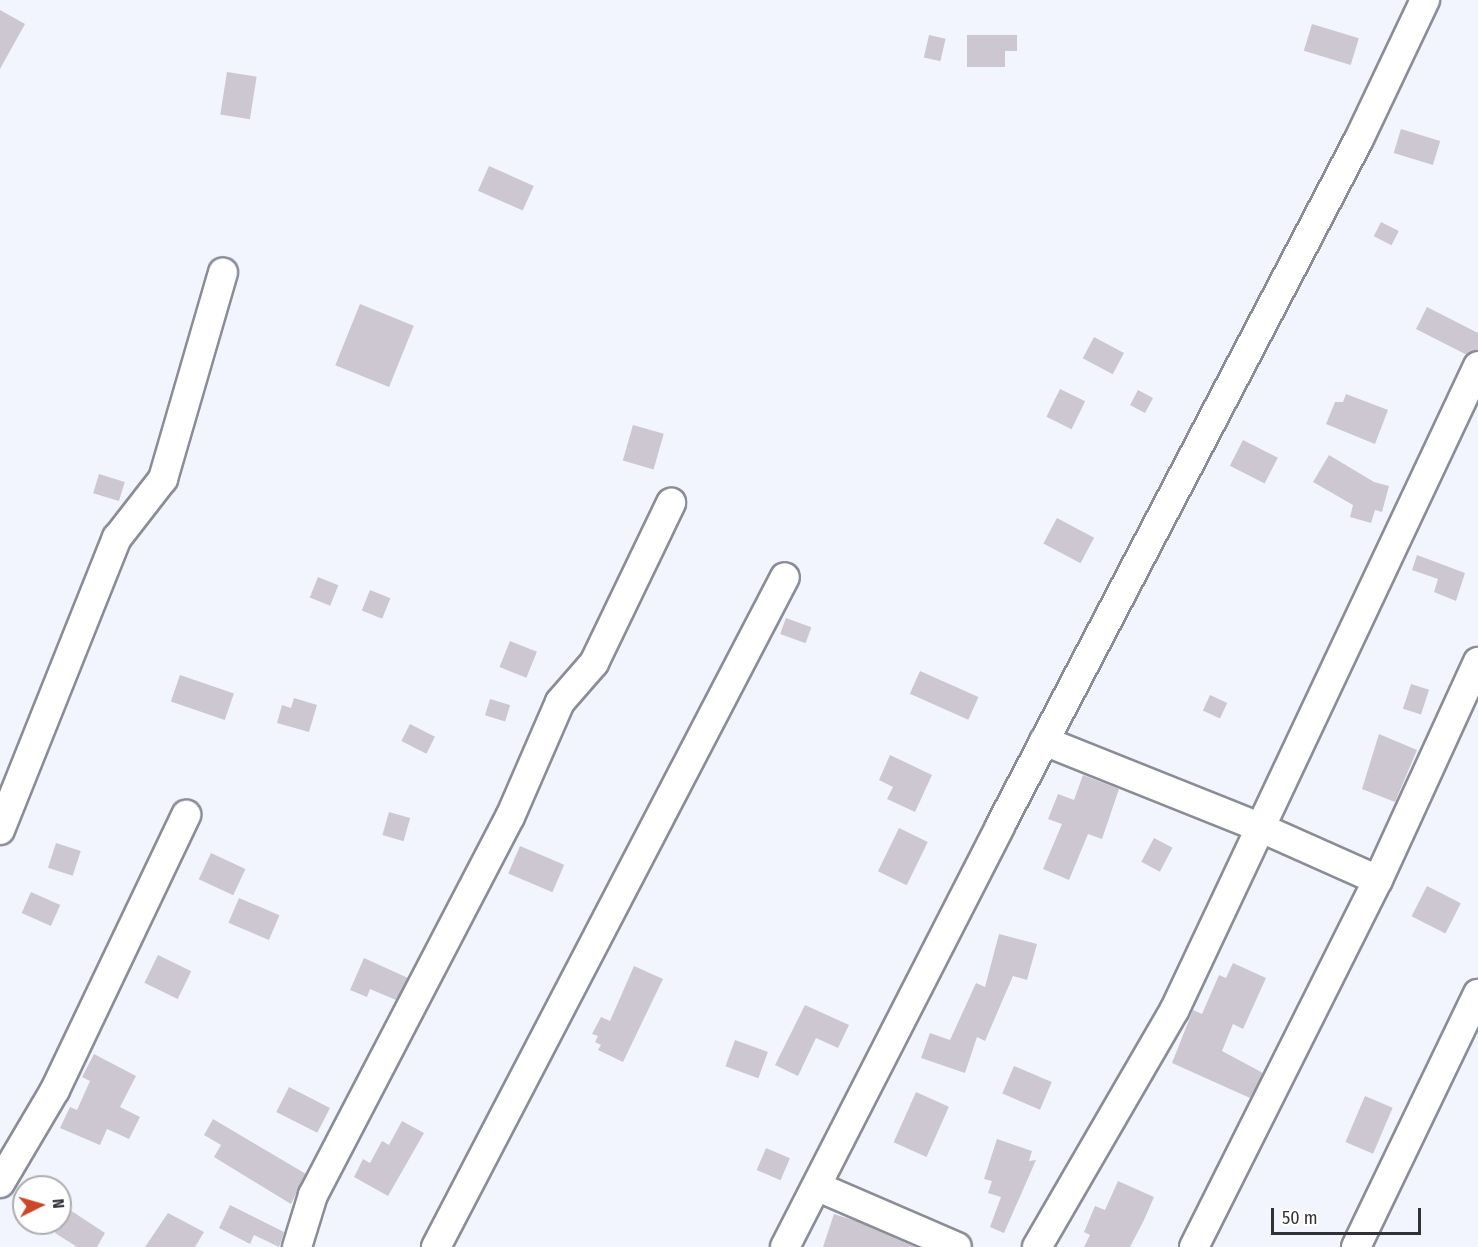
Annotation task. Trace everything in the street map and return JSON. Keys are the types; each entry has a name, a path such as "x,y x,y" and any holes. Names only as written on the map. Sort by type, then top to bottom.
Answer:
{"street":[{"path":"785,1247 818,1187 1044,741 1359,139 1425,0"},
{"path":"0,830 117,538 163,478 223,273"},
{"path":"1037,1247 1174,1011 1478,366"},
{"path":"297,1247 313,1195 510,817 560,702 594,663 671,503"},
{"path":"436,1247 785,577"},
{"path":"1194,1247 1378,880 1478,662"},
{"path":"1044,741 1261,828 1378,880"},
{"path":"0,1183 55,1090 186,815"},
{"path":"1356,1247 1478,994"},
{"path":"818,1187 957,1247"}],"building":[{"path":"0,10 25,24 0,69"},
{"path":"1312,24 1359,38 1351,65 1304,51"},
{"path":"929,35 946,39 940,61 924,57"},
{"path":"967,35 1017,35 1017,51 1005,51 1005,67 967,67"},
{"path":"227,72 257,77 250,119 220,114"},
{"path":"1401,129 1440,141 1433,165 1394,153"},
{"path":"489,166 534,186 523,211 478,191"},
{"path":"1381,222 1399,231 1392,245 1374,236"},
{"path":"360,304 414,326 389,387 335,365"},
{"path":"1427,307 1478,333 1478,350 1467,355 1416,329"},
{"path":"1094,337 1124,353 1113,374 1083,358"},
{"path":"1060,389 1085,401 1072,429 1046,417"},
{"path":"1138,390 1153,398 1145,413 1130,405"},
{"path":"1346,394 1388,410 1375,444 1326,424 1335,402 1343,402"},
{"path":"633,425 664,434 654,469 623,461"},
{"path":"1243,440 1278,458 1265,484 1230,466"},
{"path":"1329,455 1374,482 1389,486 1382,512 1375,510 1371,523 1350,517 1353,505 1313,482"},
{"path":"99,474 125,482 119,501 93,493"},
{"path":"1057,518 1094,538 1080,563 1043,544"},
{"path":"1417,555 1465,573 1456,601 1434,592 1438,579 1412,570"},
{"path":"318,577 338,585 330,606 310,597"},
{"path":"370,590 390,598 382,619 362,610"},
{"path":"786,618 811,627 806,643 780,634"},
{"path":"510,641 537,652 526,678 500,667"},
{"path":"920,671 978,697 968,720 910,694"},
{"path":"180,675 234,694 225,720 171,701"},
{"path":"1411,684 1429,690 1421,715 1403,709"},
{"path":"1210,695 1227,703 1220,718 1203,710"},
{"path":"294,698 317,705 309,732 277,723 282,705 291,708"},
{"path":"490,699 510,705 505,721 485,715"},
{"path":"410,724 435,737 426,754 401,741"},
{"path":"1379,734 1417,750 1395,802 1362,789"},
{"path":"890,755 932,775 915,812 887,799 893,787 879,780"},
{"path":"1083,775 1119,789 1102,839 1088,834 1069,880 1043,869 1062,824 1048,819 1058,794 1074,800"},
{"path":"389,812 410,818 404,841 382,835"},
{"path":"899,828 928,842 907,885 878,871"},
{"path":"1154,838 1173,848 1160,872 1141,862"},
{"path":"56,843 81,851 73,876 48,868"},
{"path":"520,846 564,865 552,892 508,874"},
{"path":"211,853 245,869 233,895 199,879"},
{"path":"1427,886 1461,903 1445,934 1412,916"},
{"path":"31,892 60,905 51,926 22,913"},
{"path":"239,898 280,915 269,940 228,923"},
{"path":"999,934 1037,944 1027,980 1013,976 985,1041 977,1037 965,1073 921,1058 930,1033 950,1040 976,983 985,987"},
{"path":"158,955 191,971 178,999 144,983"},
{"path":"364,958 408,978 396,1000 370,989 367,997 350,990"},
{"path":"1233,963 1266,978 1243,1029 1233,1024 1222,1051 1263,1073 1250,1098 1172,1063 1193,1010 1202,1014 1219,975 1226,978"},
{"path":"634,966 663,979 623,1062 598,1050 601,1045 595,1042 598,1036 592,1034 601,1017 610,1021"},
{"path":"805,1005 849,1025 838,1048 816,1038 798,1076 775,1065"},
{"path":"735,1040 768,1052 758,1078 725,1066"},
{"path":"94,1054 136,1076 120,1107 140,1117 129,1139 107,1129 100,1145 60,1128 70,1107 77,1110 90,1081 82,1077"},
{"path":"1014,1066 1052,1082 1040,1110 1002,1094"},
{"path":"289,1087 330,1108 317,1133 276,1112"},
{"path":"916,1092 949,1107 927,1157 894,1142"},
{"path":"1365,1096 1393,1108 1373,1154 1345,1142"},
{"path":"213,1119 306,1174 291,1204 214,1157 221,1145 204,1135"},
{"path":"402,1121 424,1133 388,1196 354,1177 363,1159 370,1163 382,1141 389,1145"},
{"path":"997,1139 1032,1151 1029,1161 1036,1160 1004,1233 990,1227 1001,1197 988,1193 992,1181 984,1179"},
{"path":"766,1148 790,1158 781,1180 757,1170"},
{"path":"1118,1181 1154,1197 1144,1220 1130,1247 1084,1247 1090,1235 1084,1232 1095,1206 1105,1210"},
{"path":"230,1205 284,1232 279,1247 254,1235 250,1244 219,1228"},
{"path":"72,1211 105,1233 97,1247 77,1247 58,1235 72,1235"},
{"path":"168,1213 204,1232 195,1247 145,1247"},
{"path":"834,1214 856,1221 915,1247 823,1247"}]}
